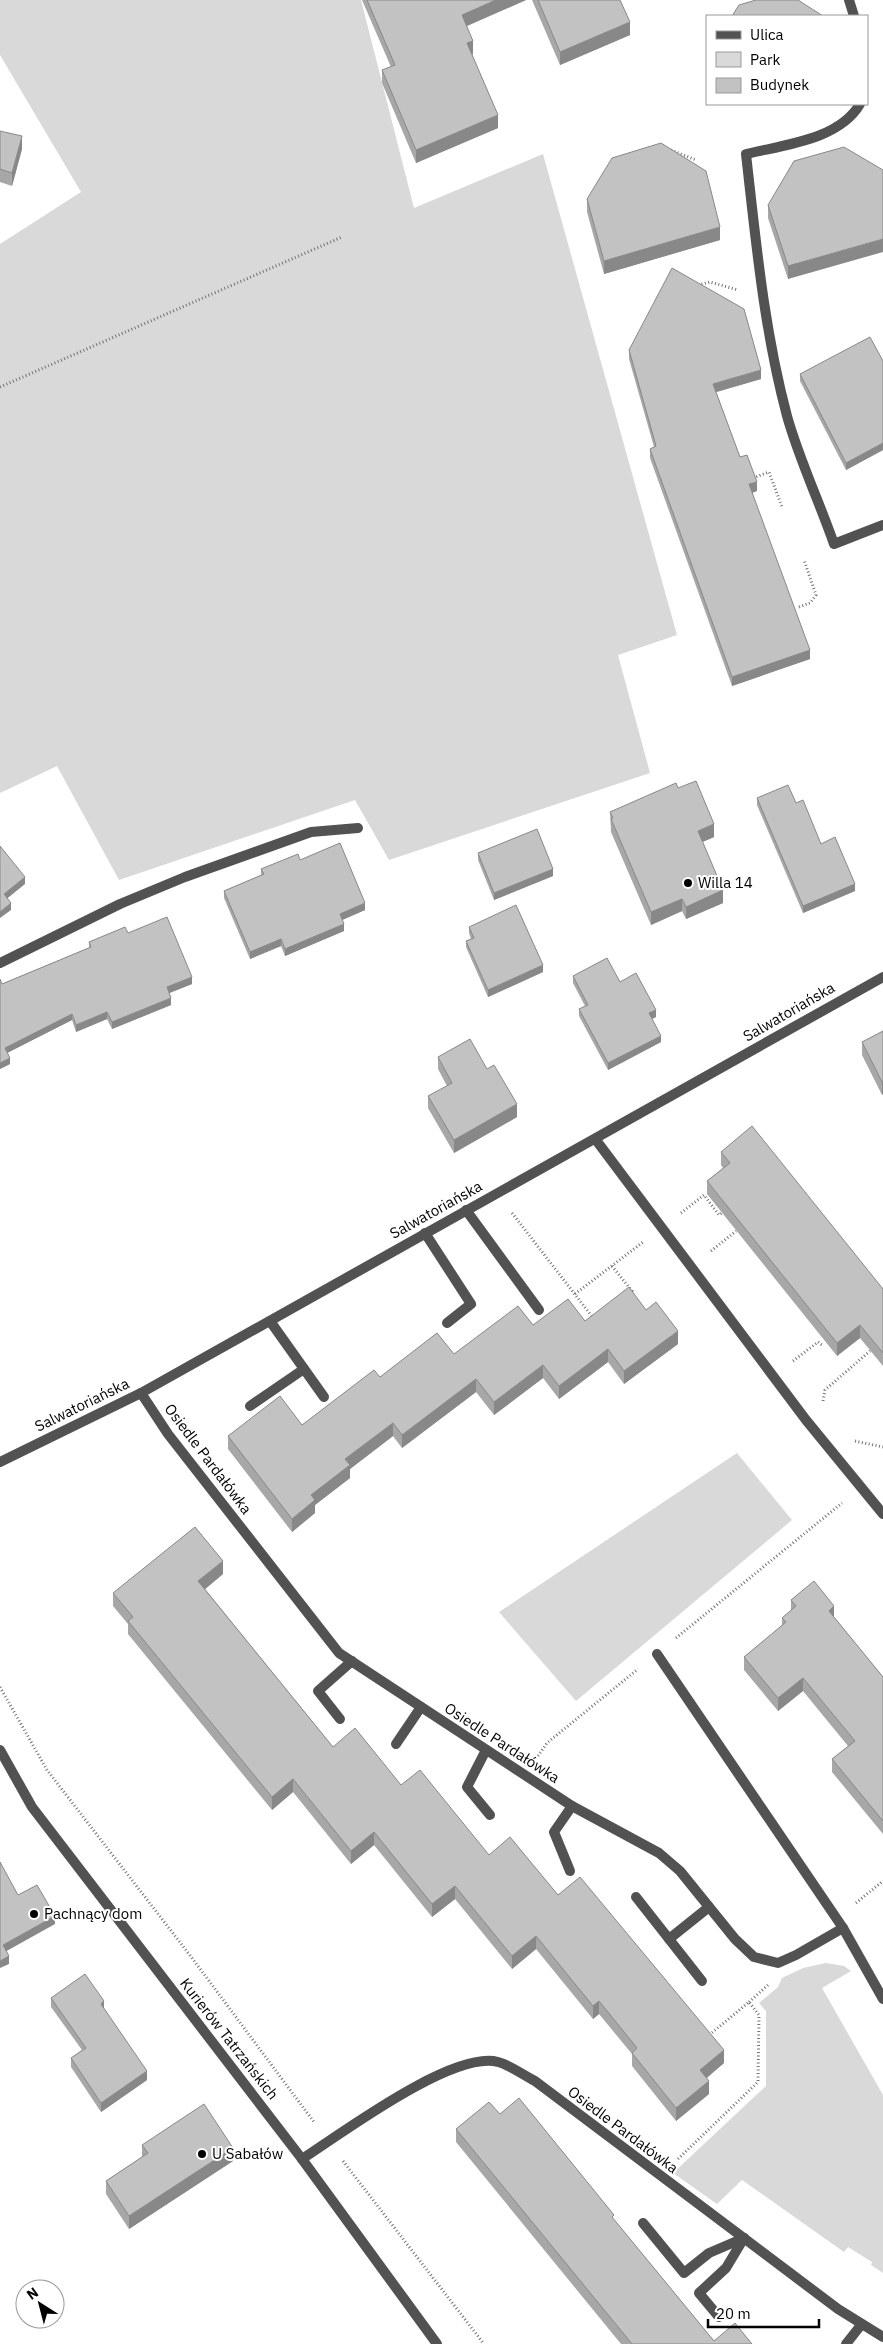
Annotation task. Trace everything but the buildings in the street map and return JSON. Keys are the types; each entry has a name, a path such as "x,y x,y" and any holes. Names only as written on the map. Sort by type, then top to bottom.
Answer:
{"street":[{"path":"849,0 854,15"},
{"path":"859,105 856,111 839,125 824,132 803,141 746,154 760,282 775,366 788,419 815,493 834,544 883,525"},
{"path":"0,963 120,904 185,877 311,832 358,828"},
{"name":"Salwatoriańska","path":"0,1462 141,1393 466,1210 596,1140 883,976"},
{"path":"596,1140 773,1377 883,1514"},
{"path":"466,1210 539,1310"},
{"path":"425,1233 471,1304 447,1322"},
{"path":"270,1321 324,1397"},
{"path":"250,1406 304,1368"},
{"name":"Osiedle Pardałówka","path":"141,1393 168,1434 339,1652 572,1806 659,1853 680,1871 735,1939 754,1957 778,1963 815,1945 843,1928"},
{"path":"658,1654 843,1928 883,1999"},
{"path":"340,1719 318,1691 352,1661"},
{"path":"396,1744 421,1707"},
{"name":"Kurierów Tatrzańskich","path":"0,1750 32,1807 302,2158 437,2344"},
{"path":"486,1750 467,1787 490,1815"},
{"path":"570,1871 554,1832 572,1806"},
{"path":"636,1897 702,1981"},
{"path":"669,1938 709,1908"},
{"name":"Osiedle Pardałówka","path":"302,2158 393,2099 445,2071 473,2063 497,2061 535,2082 861,2325 883,2337"},
{"path":"643,2224 684,2273 709,2253 744,2238"},
{"path":"719,2317 699,2293 726,2268 744,2238"},
{"path":"846,2344 861,2325"}],"path":[{"path":"667,149 696,160"},
{"path":"0,387 342,237"},
{"path":"692,287 710,282 745,293"},
{"path":"752,478 770,472 782,507"},
{"path":"799,607 810,603 816,595 804,560"},
{"path":"674,1218 704,1195 719,1215 722,1213"},
{"path":"509,1208 598,1324"},
{"path":"691,1267 736,1231"},
{"path":"575,1294 650,1237"},
{"path":"612,1266 632,1291 626,1296"},
{"path":"773,1377 818,1342 822,1346"},
{"path":"806,1420 823,1400 825,1390 870,1351"},
{"path":"526,1776 547,1742 828,1516"},
{"path":"0,1688 46,1770 189,1954 329,2142 484,2344"},
{"path":"836,1919 883,1881"},
{"path":"659,2176 758,2082 759,2015 749,2002 706,2038"}],"green space":[{"path":"0,0 361,0 414,208 543,154 677,635 618,655 650,773 389,860 355,800 119,880 57,766 0,793 0,244 81,192 0,55"},
{"path":"737,1453 792,1520 576,1701 499,1612"},
{"path":"826,1963 844,1966 851,1971 822,1988 883,2095 883,2273 871,2265 872,2262 848,2247 844,2252 742,2180 717,2204 673,2173 766,2086 766,2011 759,2003 778,1987 782,1978 803,1968"}],"place":[{"name":"Willa 14","path":"688,883"},
{"name":"Pachnący dom","path":"34,1914"},
{"name":"U Sabałów","path":"202,2154"}]}
